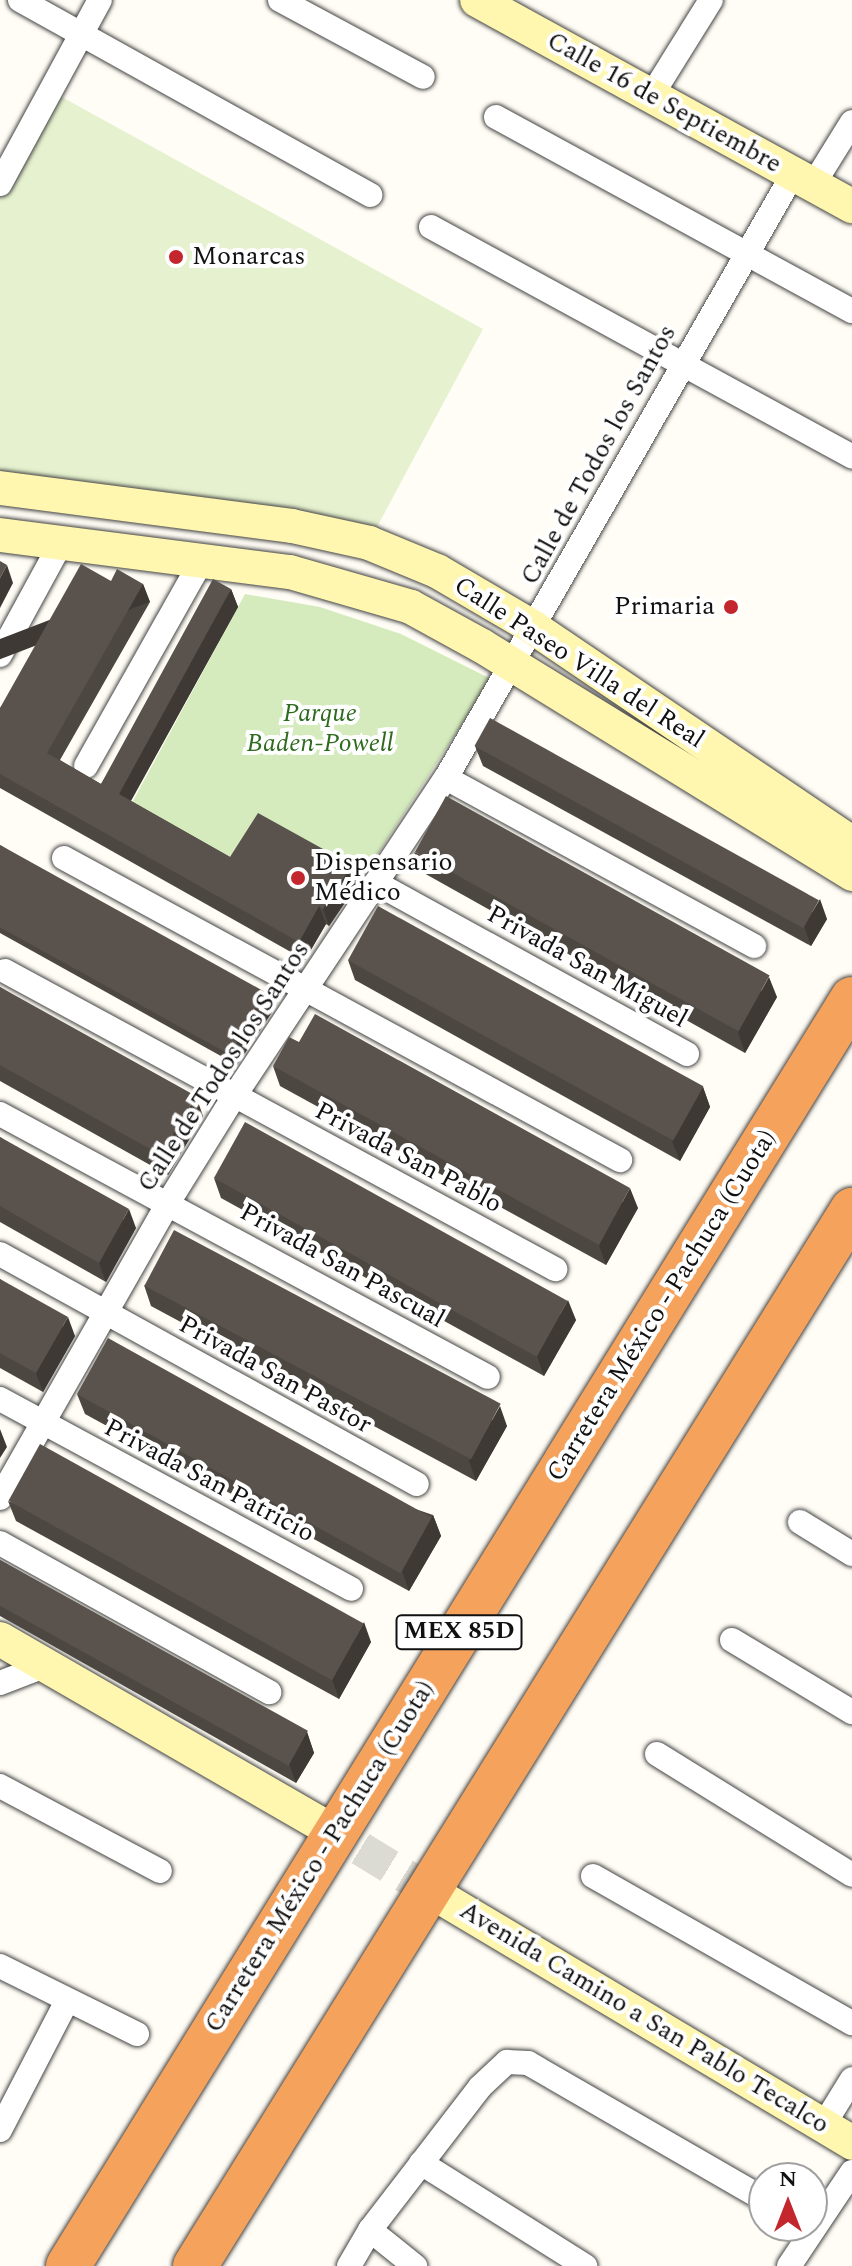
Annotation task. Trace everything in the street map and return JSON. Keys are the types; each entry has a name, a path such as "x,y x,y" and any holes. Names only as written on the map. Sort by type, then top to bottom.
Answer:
{"highway":[{"name":"Carretera México - Pachuca (Cuota)","path":"68,2266 852,999"},
{"path":"195,2266 852,1210"}],"street":[{"path":"20,0 370,195"},
{"path":"0,184 10,139 82,33 100,0"},
{"path":"280,0 423,77"},
{"path":"650,98 711,0"},
{"name":"Calle 16 de Septiembre","path":"488,3 650,98 852,206"},
{"path":"496,117 852,311"},
{"name":"Calle de Todos los Santos","path":"0,1498 168,1203 235,1095 446,778 747,254 803,179 852,122"},
{"path":"431,227 852,457"},
{"name":"Calle Paseo Villa del Real","path":"0,488 292,526 369,543 437,571 534,628 800,825 852,874"},
{"name":"Calle Paseo Villa del Real","path":"0,535 290,572 411,607 800,825 852,843"},
{"path":"0,655 61,543"},
{"path":"86,766 201,562"},
{"path":"446,778 754,946"},
{"path":"64,858 620,1160"},
{"name":"Privada San Miguel","path":"376,883 687,1054"},
{"name":"Privada San Pablo","path":"5,971 555,1269"},
{"name":"Privada San Pascual","path":"0,1114 488,1377"},
{"name":"Privada San Pastor","path":"0,1254 417,1484"},
{"name":"Privada San Patricio","path":"0,1399 351,1589"},
{"path":"800,1522 852,1554"},
{"path":"0,1543 269,1692"},
{"path":"0,1639 317,1822"},
{"path":"732,1640 852,1712"},
{"path":"0,1683 47,1665"},
{"path":"657,1754 852,1875"},
{"path":"0,1786 160,1871"},
{"path":"593,1876 852,2023"},
{"name":"Avenida Camino a San Pablo Tecalco","path":"435,1894 852,2143"},
{"path":"0,1966 137,2034"},
{"path":"0,2130 67,2001"},
{"path":"349,2266 370,2230 421,2163 480,2087 507,2062 528,2063 748,2190"},
{"path":"823,2126 852,2079"},
{"path":"421,2163 583,2266"},
{"path":"828,2205 852,2172"},
{"path":"370,2230 415,2266"},
{"path":"789,2266 803,2242"}],"green space":[{"name":"Monarcas","path":"51,91 483,329 369,542 0,483 0,185"},
{"name":"Parque Baden-Powell","path":"245,594 320,607 401,634 491,679 359,883 264,830 238,873 127,812"}],"building":[{"path":"0,561 7,565 0,578"},
{"path":"81,564 111,581 117,569 143,584 47,753 101,784 213,579 231,589 119,794 230,857 258,813 352,865 323,909 319,906 299,942 0,774 0,708"},
{"path":"490,718 819,900 803,928 474,746"},
{"path":"446,796 770,975 739,1031 415,852"},
{"path":"0,845 265,992 230,1055 0,927"},
{"path":"378,906 703,1086 673,1141 348,960"},
{"path":"0,987 196,1096 161,1155 0,1065"},
{"path":"315,1014 630,1188 599,1245 273,1066 289,1037 299,1042"},
{"path":"245,1122 568,1301 537,1357 214,1178"},
{"path":"0,1137 129,1209 99,1263 0,1206"},
{"path":"174,1230 501,1404 471,1459 144,1286"},
{"path":"0,1279 68,1317 36,1373 0,1353"},
{"path":"108,1338 432,1517 401,1573 77,1394"},
{"path":"40,1444 364,1623 332,1680 8,1501"},
{"path":"0,1560 308,1731 288,1766 0,1606"}],"tunnel":[{"path":"317,1822 435,1894"}],"place":[{"name":"Monarcas","path":"176,257"},
{"name":"Primaria","path":"731,607"},
{"name":"Dispensario Médico","path":"298,878"}]}
